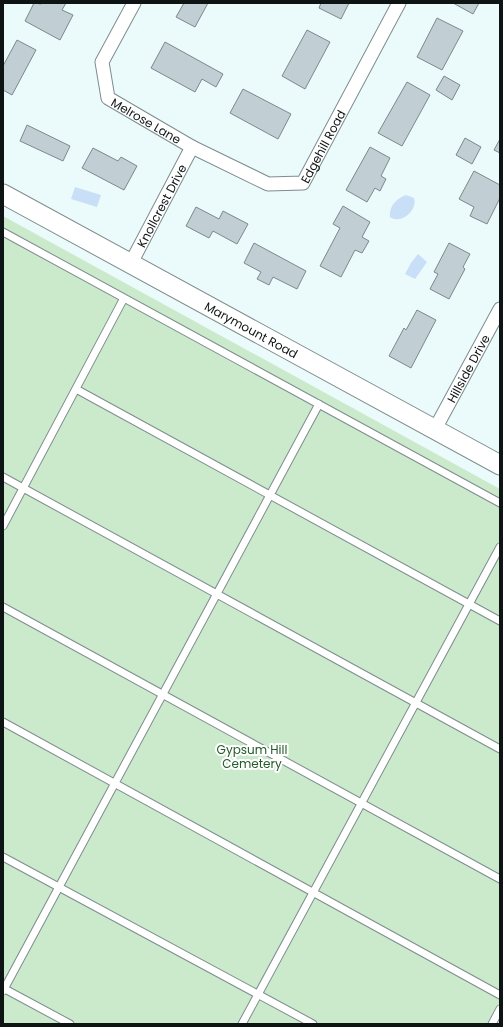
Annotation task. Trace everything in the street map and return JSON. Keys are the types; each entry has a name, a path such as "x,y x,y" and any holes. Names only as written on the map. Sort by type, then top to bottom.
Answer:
{"street":[{"name":"Melrose Lane","path":"134,3 102,62 108,98 192,147"},
{"name":"Edgehill Road","path":"192,147 268,184 304,183 399,3"},
{"name":"Knollcrest Drive","path":"131,263 192,147"},
{"name":"Marymount Road","path":"3,194 500,465"},
{"name":"Hillside Drive","path":"434,429 500,309"}],"lane":[{"path":"3,232 500,503"},
{"path":"3,526 124,298"},
{"path":"76,389 500,621"},
{"path":"70,1024 3,989 319,404"},
{"path":"3,477 500,749"},
{"path":"242,1024 500,547"},
{"path":"3,607 500,879"},
{"path":"3,722 500,995"},
{"path":"3,857 313,1024"},
{"path":"492,1024 500,1009"}],"green space":[{"name":"Gypsum Hill Cemetery","path":"3,216 500,489 500,1024 3,1024"}],"water":[{"path":"75,187 101,195 97,207 71,199"},
{"path":"406,195 414,198 415,203 411,211 403,218 394,219 390,217 391,209 394,203"},
{"path":"418,254 427,262 415,279 405,274"}],"building":[{"path":"34,3 66,3 62,10 73,15 60,40 25,21"},
{"path":"184,3 208,3 195,27 176,17"},
{"path":"321,3 349,3 341,19 319,8"},
{"path":"453,3 479,3 473,14"},
{"path":"437,18 463,31 442,70 417,57"},
{"path":"307,30 330,42 305,89 282,76"},
{"path":"17,40 36,50 12,95 3,90 3,66"},
{"path":"165,42 223,74 216,87 202,79 195,92 151,68"},
{"path":"444,76 460,85 452,100 436,90"},
{"path":"407,82 430,95 402,146 378,133"},
{"path":"243,89 291,114 278,139 230,113"},
{"path":"27,125 70,146 63,161 20,141"},
{"path":"465,138 481,147 472,164 456,155"},
{"path":"500,139 500,153 494,150"},
{"path":"370,147 390,158 381,176 386,179 380,191 375,188 367,202 346,190"},
{"path":"93,148 118,161 121,157 137,166 124,190 82,168"},
{"path":"474,171 500,185 500,198 487,224 470,216 474,207 459,199"},
{"path":"343,206 370,222 362,237 369,241 362,253 355,250 341,277 320,266 340,228 333,224"},
{"path":"196,207 219,219 223,211 248,224 237,244 213,231 209,238 186,226"},
{"path":"254,243 306,271 297,289 273,277 269,285 257,279 261,272 244,263"},
{"path":"449,243 470,254 463,267 465,269 449,299 430,289 438,274 434,272"},
{"path":"417,310 436,320 411,368 389,356 404,328 406,330"}]}
